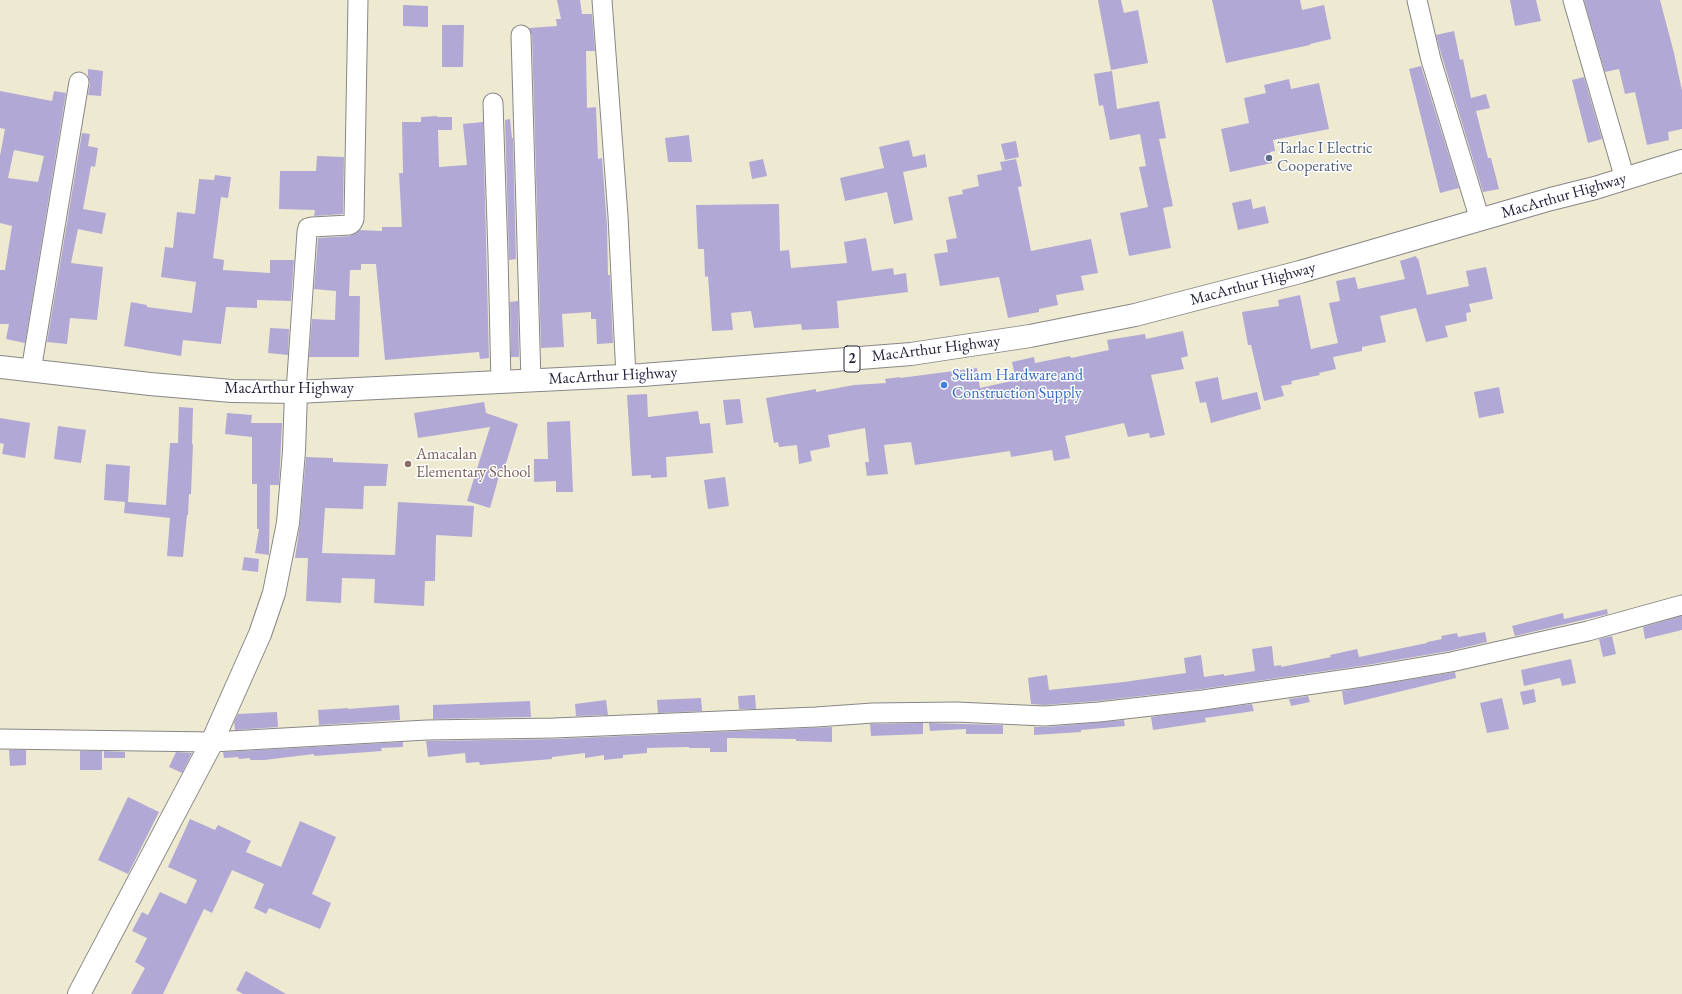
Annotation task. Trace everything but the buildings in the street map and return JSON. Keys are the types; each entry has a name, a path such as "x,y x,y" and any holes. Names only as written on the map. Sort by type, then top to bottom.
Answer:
{"main road":[{"name":"MacArthur Highway","path":"0,367 150,384 210,389 296,392 626,376 759,367 903,354 1030,336 1135,315 1230,291 1682,161"},
{"path":"79,994 212,742 260,634 274,593 288,523 294,451 296,392"}],"street":[{"path":"296,392 308,228 349,224 352,223 354,219 358,0"},
{"path":"602,0 618,216 626,376"},
{"path":"1417,0 1431,60 1480,220"},
{"path":"1573,0 1625,178"},
{"path":"521,35 531,381"},
{"path":"31,371 79,82"},
{"path":"493,103 500,382"},
{"path":"0,739 212,742 427,730 554,728 873,713 956,712 1044,716 1099,712 1203,700 1369,676 1451,662 1588,631 1682,605"}],"place":[{"name":"Tarlac I Electric Cooperative","path":"1269,158"},
{"name":"Seliam Hardware and Construction Supply","path":"944,385"},
{"name":"Amacalan Elementary School","path":"408,464"}]}
